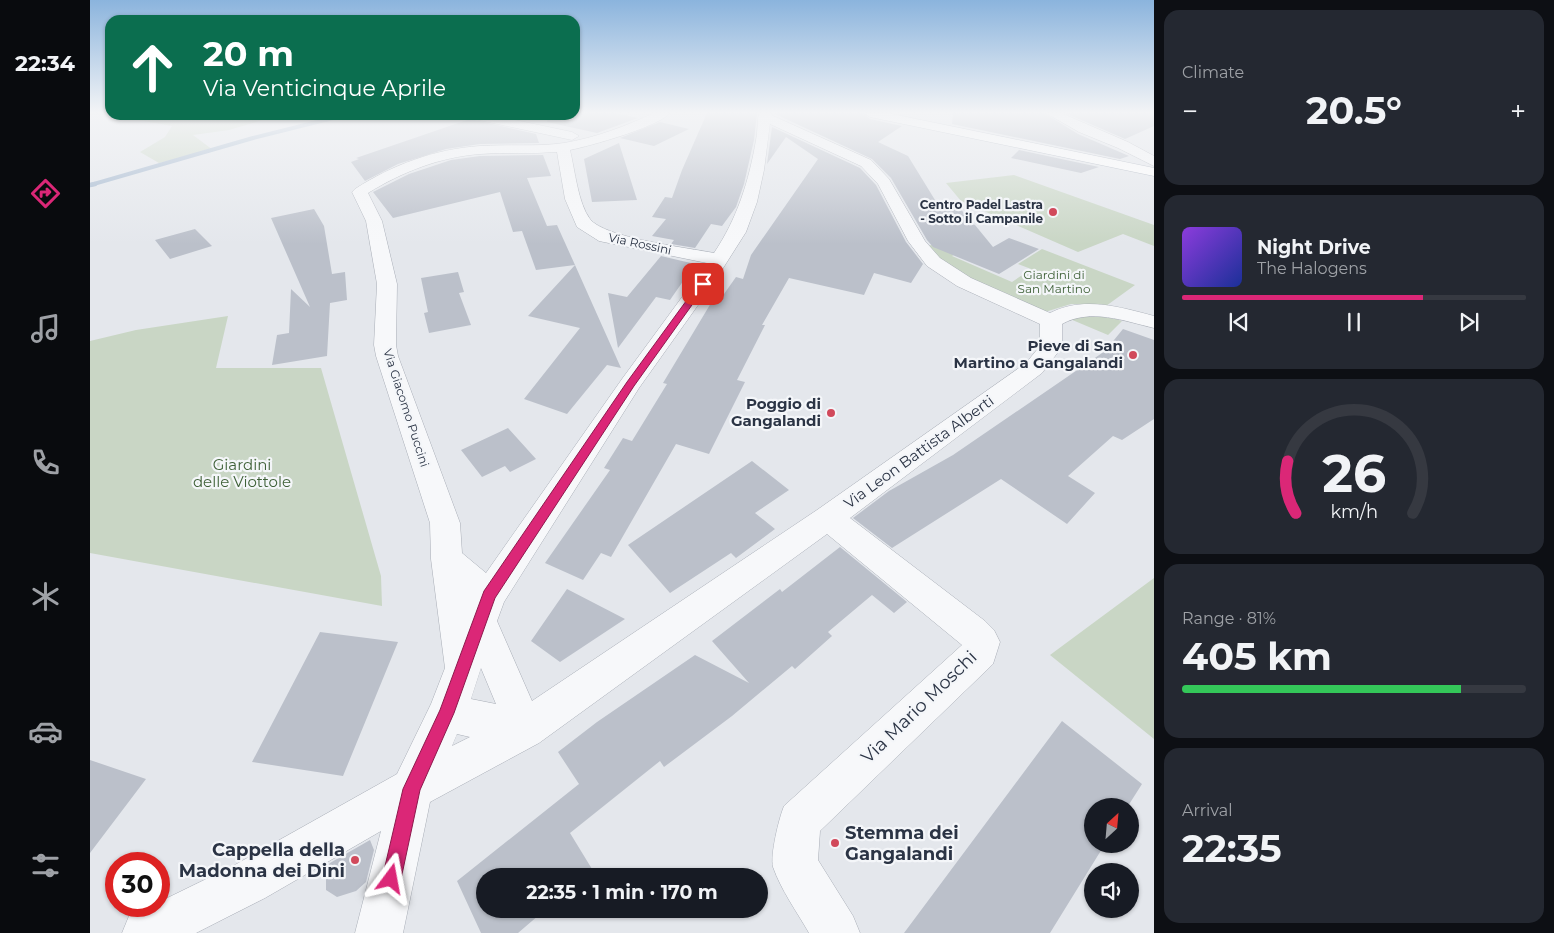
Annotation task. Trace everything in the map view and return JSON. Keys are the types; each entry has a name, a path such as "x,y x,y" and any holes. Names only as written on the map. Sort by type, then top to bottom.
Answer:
{"main road":[{"path":"1080,157 1154,172"}],"street":[{"name":"Via Giacomo Puccini","path":"443,157 412,166 375,182 360,192 374,221 387,284 385,345 387,356 445,523 447,559 463,672"},
{"name":"Via Rossini","path":"565,157 573,199 583,223 605,237 718,260"},
{"path":"379,933 412,789 463,672 484,608 630,384 737,232 749,202 759,157"},
{"path":"853,157 879,172 924,252 935,265 953,276 1051,320 1068,312 1087,310 1117,312 1154,322"},
{"name":"Via Leon Battista Alberti","path":"146,933 249,882 412,789 525,729 828,518 1034,368 1051,347 1051,320"},
{"name":"Via Mario Moschi","path":"828,518 899,572 973,632 982,642 980,652 798,821 794,865 836,933"},
{"path":"447,559 484,608 525,729"},
{"path":"446,713 525,729"}],"green space":[{"path":"148,157 186,157 159,163"},
{"name":"Centro Padel Lastra - Sotto il Campanile","path":"1014,175 1154,225 1154,246 1123,234 1078,252 961,201 946,183"},
{"name":"Giardini di San Martino","path":"955,240 970,246 952,256 1012,282 1031,269 1018,264 1042,249 1135,285 1106,306 1071,304 1045,312 952,271 927,246"},
{"path":"1083,314 1122,321 1108,335 1070,319"},
{"name":"Giardini delle Viottole","path":"228,316 216,368 321,368 381,576 382,606 90,553 90,341 136,330"},
{"path":"1154,578 1154,739 1050,655"}],"building":[{"path":"422,157 398,164 365,181 351,162 359,159 356,158"},
{"path":"476,157 544,157 551,176 527,178 547,226 557,225 575,265 536,270 522,231 513,232 500,192 393,218 373,192 409,174 451,160"},
{"path":"589,157 623,157 637,200 592,202 584,159"},
{"path":"688,157 750,157 736,207 722,226 711,224 695,248 671,244 674,240 652,236 666,219 652,217 665,197 672,198"},
{"path":"768,157 772,157 767,164"},
{"path":"814,157 835,157 860,168 876,185 906,242 923,264 911,283 874,273 864,295 789,278 762,325 765,325 737,380 745,382 709,454 676,444 611,557 601,553 583,580 545,563 610,470 604,468 623,438 632,441 667,384 663,383 717,293 724,294 736,277 743,279 751,255 818,159"},
{"path":"867,157 908,157 935,200 953,200 969,219 964,221 975,225 993,247 1009,238 1039,249 999,274 933,247 891,178 872,159"},
{"path":"1050,157 1099,167 1081,173 1011,158"},
{"path":"1108,157 1127,157 1120,159"},
{"path":"314,209 324,226 332,274 345,272 347,300 330,303 327,356 272,365 277,335 289,333 291,289 310,307 271,218"},
{"path":"195,229 212,246 170,259 155,240"},
{"path":"661,256 695,264 670,300 656,297 618,348 608,293 627,297"},
{"path":"575,265 621,368 607,365 567,414 524,399 580,328 528,316"},
{"path":"458,272 464,292 459,293 471,325 429,333 424,313 428,312 421,278"},
{"path":"1123,329 1154,340 1154,419 1122,440 1113,436 1068,476 1095,493 1067,524 1001,479 892,548 853,518 889,491 953,455 1105,351"},
{"path":"508,428 536,459 510,472 505,466 482,477 461,450"},
{"path":"752,461 789,490 755,513 775,529 736,558 731,553 670,593 628,545"},
{"path":"840,547 907,602 894,613 872,595 828,632 832,636 795,669 792,666 732,716 664,767 660,761 570,833 591,868 476,868 476,918 536,918 518,933 481,933 457,881 579,784 558,752 597,722 695,655 749,683 712,641 780,589 782,592"},
{"path":"567,589 625,619 560,662 531,641"},
{"path":"320,632 398,642 343,776 252,762"},
{"path":"1062,721 1142,784 1133,798 1084,798 1084,853 1099,853 1093,863 1084,863 1084,878 1050,933 904,933"},
{"path":"90,760 146,779 90,853"},
{"name":"Cappella della Madonna dei Dini","path":"370,840 374,850 366,882 356,891 337,897 326,890 326,868 330,863"}],"waterway":[{"path":"95,184 90,185 189,157"}],"place":[{"name":"Centro Padel Lastra - Sotto il Campanile","path":"1053,212"},
{"name":"Pieve di San Martino a Gangalandi","path":"1133,355"},
{"name":"Poggio di Gangalandi","path":"831,413"},
{"name":"Stemma dei Gangalandi","path":"835,843"},
{"name":"Cappella della Madonna dei Dini","path":"355,860"}],"route":[{"path":"391,879 412,789 463,672 489,596 630,384 703,284"}]}
